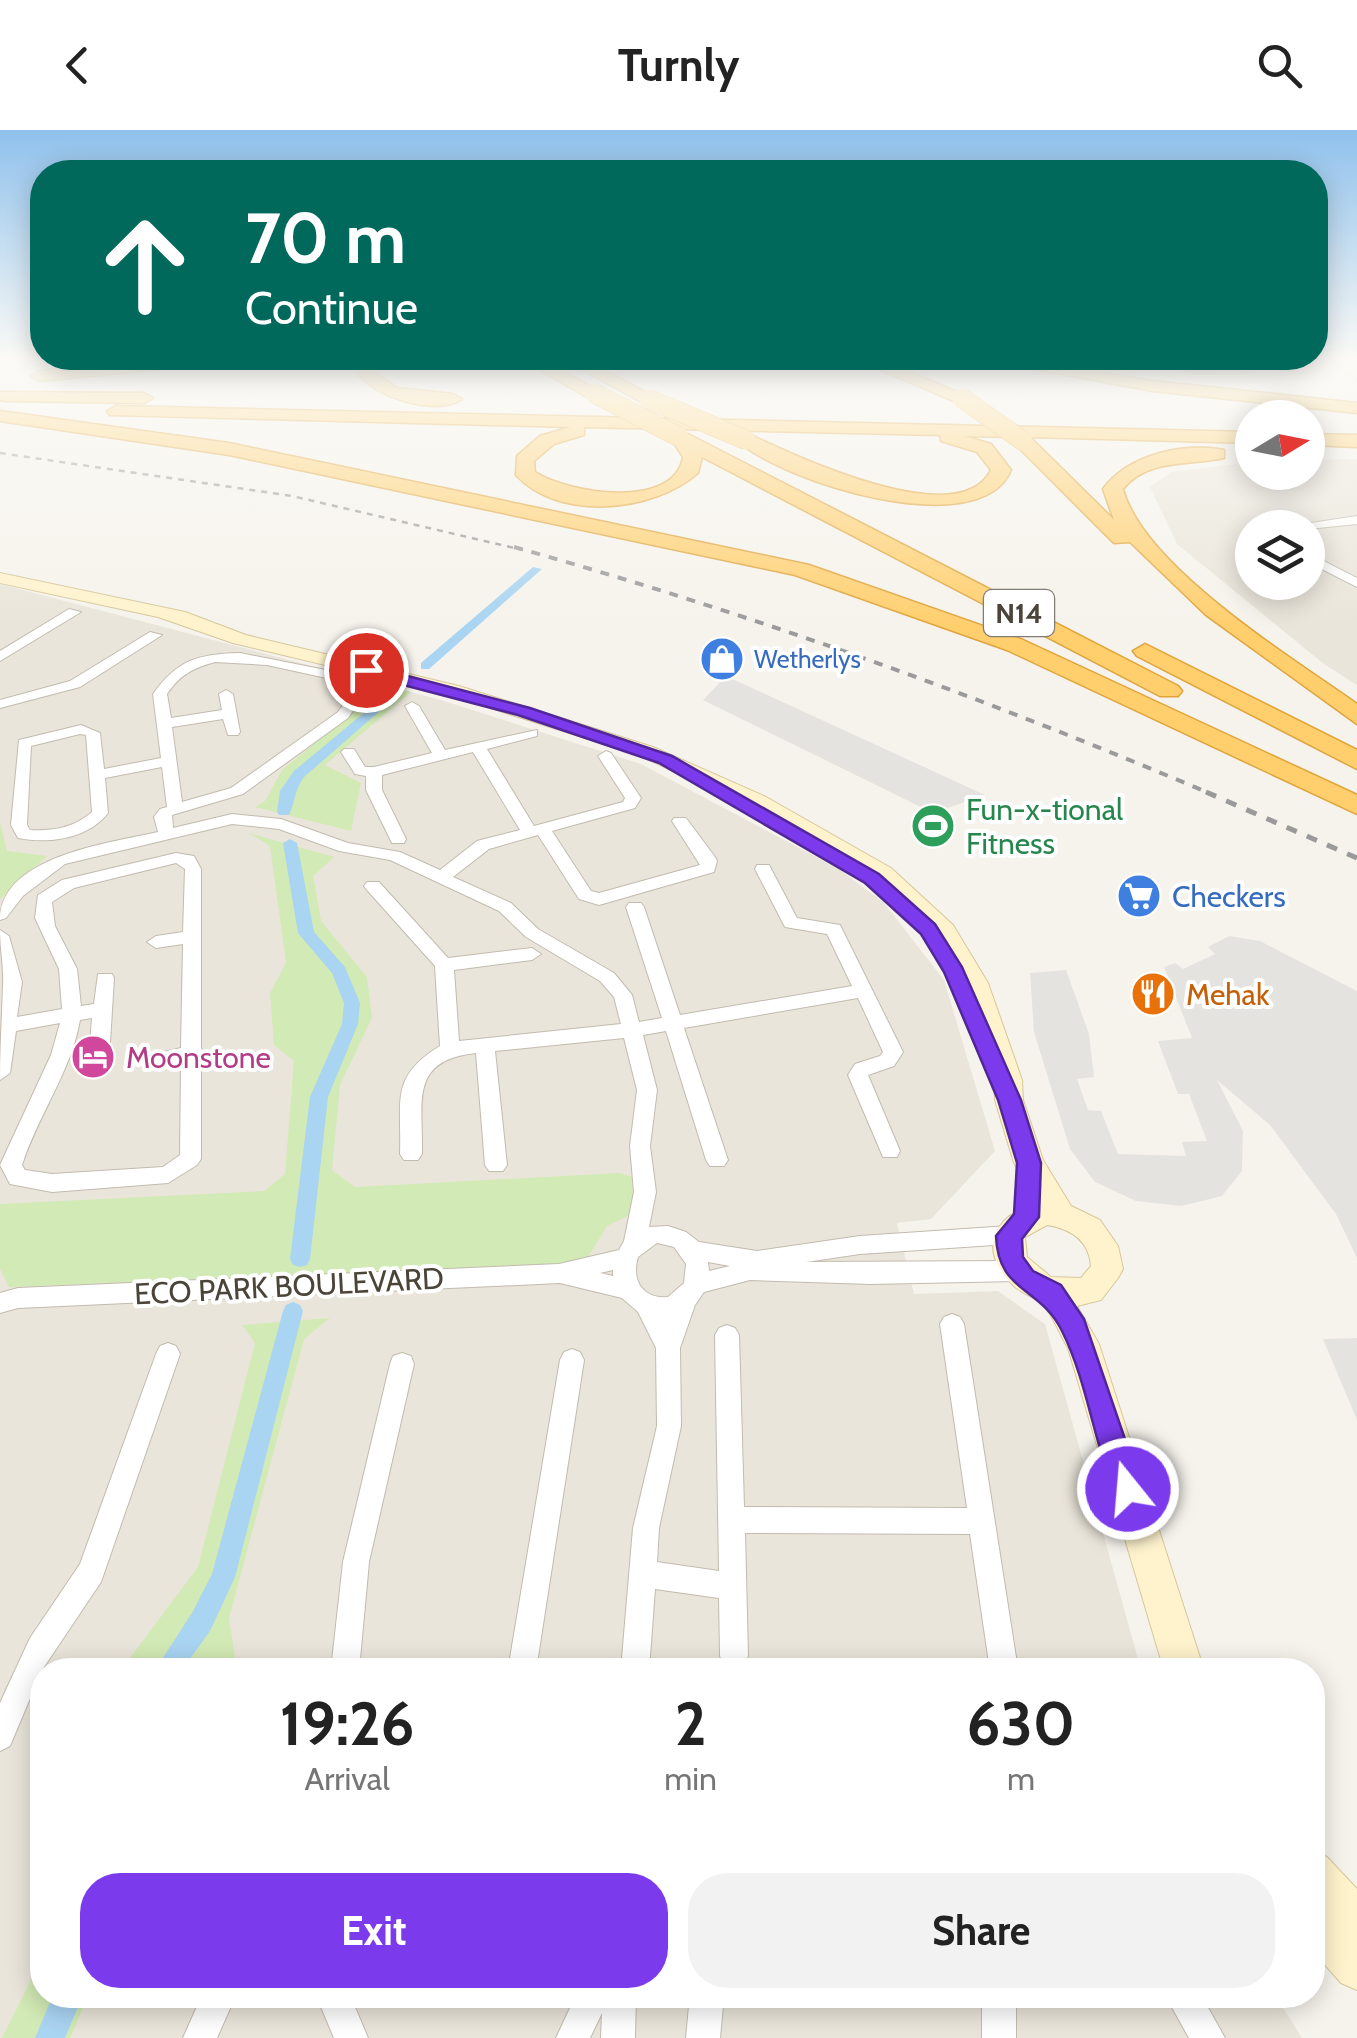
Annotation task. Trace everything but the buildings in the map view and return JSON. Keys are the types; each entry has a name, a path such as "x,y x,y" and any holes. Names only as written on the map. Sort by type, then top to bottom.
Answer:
{"highway":[{"path":"218,448 802,570 1015,645 1357,806"},
{"path":"533,448 523,470 539,485 559,493 599,498 640,494 676,482 692,468 693,457 687,448"},
{"name":"N14","path":"699,448 1357,788"},
{"name":"N14","path":"753,448 1058,606"},
{"path":"759,448 851,485 912,498 974,493 991,486 1001,475 991,453 980,448"},
{"path":"1030,448 1104,524 1179,590 1283,672 1357,719"},
{"path":"1325,452 1357,452"},
{"path":"1235,453 1147,464 1117,482 1113,506 1134,538 1181,580 1357,719"},
{"path":"1128,642 1357,761"}],"street":[{"path":"1325,524 1357,520"},
{"path":"1325,566 1357,583"},
{"path":"0,575 165,614 250,642 452,690 614,739 696,774 858,869 904,904 928,929 955,972 1009,1100 1029,1163 1060,1214 1085,1225 1103,1245 1107,1270 1090,1290 1082,1344"},
{"path":"0,657 74,612"},
{"path":"0,704 75,684 156,635"},
{"path":"166,832 162,817 175,808 237,792 343,715 352,702 346,684 336,676 227,656 195,664 164,685 160,694 175,808"},
{"path":"226,694 233,732"},
{"path":"412,706 441,756"},
{"path":"163,724 230,713"},
{"path":"92,730 100,774 100,813 93,822 36,835 21,831 26,740 92,730"},
{"path":"348,752 360,771 374,772 532,734"},
{"path":"478,747 585,895 595,899 708,868 709,861 680,822"},
{"path":"442,877 476,848 631,803 630,792 606,756"},
{"path":"100,774 167,762"},
{"path":"374,772 374,790 398,839"},
{"path":"0,914 45,867 76,854 218,820 269,821 345,847 394,856 505,907 532,933 607,978 623,995 647,1090 640,1146 645,1192 668,1237 694,1251 756,1260 1018,1226 1060,1214"},
{"path":"185,858 193,870 194,1054 192,1152 180,1170 148,1176 28,1182 18,1178 11,1165 26,1125 56,1074 72,1014 68,970 41,914 44,899 52,890 185,858"},
{"path":"763,869 791,923 834,929 864,990 893,1055 858,1075 890,1150"},
{"path":"373,886 444,966 450,1049"},
{"path":"635,907 716,1160"},
{"path":"0,936 12,972 0,1072"},
{"path":"156,942 194,936"},
{"path":"444,966 532,954"},
{"path":"100,1043 105,978"},
{"path":"411,1154 412,1080 424,1065 450,1049 632,1030 864,990"},
{"path":"4,1027 103,1009"},
{"path":"485,1046 496,1165"},
{"path":"150,1062 194,1054"},
{"path":"1017,1271 1007,1247 1018,1226 1029,1163"},
{"path":"645,1192 621,1274 668,1348"},
{"path":"629,1251 668,1237"},
{"name":"ECO PARK BOULEVARD","path":"6,1298 559,1274 629,1251"},
{"path":"636,1658 648,1510 669,1426 668,1348 701,1266 694,1251"},
{"path":"636,1296 666,1305 692,1290 750,1270 871,1274 1017,1271 1052,1293 1082,1344 1180,1658"},
{"name":"ECO PARK BOULEVARD","path":"559,1274 636,1296"},
{"path":"1052,1293 1090,1290"},
{"path":"952,1324 1002,1658"},
{"path":"727,1336 734,1656"},
{"path":"36,1658 55,1621 91,1572 168,1354"},
{"path":"524,1658 572,1360"},
{"path":"345,1658 356,1562 402,1364"},
{"path":"731,1520 982,1521"},
{"path":"643,1574 732,1586"},
{"path":"4,1718 30,1669"},
{"path":"1325,1886 1357,1921"},
{"path":"1325,1930 1357,1966"},
{"path":"200,2038 213,2008"},
{"path":"339,2008 352,2038"},
{"path":"573,2038 586,2008"},
{"path":"618,2038 619,2008"},
{"path":"703,2038 706,2008"},
{"path":"999,2008 999,2038"},
{"path":"1190,2008 1208,2038"}],"shaded area":[{"path":"1357,459 1357,685 1324,664 1246,600 1325,600 1325,510 1235,510 1235,591 1177,544 1150,487 1171,472 1235,464 1235,490 1325,490 1325,460"},
{"path":"0,584 441,700 641,764 839,869 884,903 944,980 995,1151 931,1219 897,1223 914,1294 998,1291 1045,1324 1138,1658 30,1658 30,2008 1283,2008 1302,2038 0,2038"},
{"path":"726,676 985,795 933,813 703,700"},
{"path":"1229,936 1260,941 1357,991 1357,1258 1336,1214 1270,1125 1217,1080 1243,1131 1242,1171 1222,1196 1181,1206 1136,1201 1095,1182 1070,1149 1034,1032 1030,973 1066,970 1089,1034 1094,1077 1077,1079 1088,1110 1101,1111 1118,1154 1186,1156 1182,1142 1207,1141 1189,1094 1178,1094 1158,1041 1192,1038 1164,967 1175,963 1183,969 1215,954 1208,947"},
{"path":"1357,1338 1357,1420 1323,1339"}],"green space":[{"path":"385,686 411,692 325,765 361,783 351,831 255,807 265,801 282,770"},
{"path":"0,822 7,851 47,856 0,899"},
{"path":"249,833 334,857 313,876 321,921 367,977 372,1018 340,1085 332,1170 355,1187 619,1173 632,1177 634,1213 607,1226 584,1264 9,1287 0,1269 0,1204 264,1191 285,1174 294,1061 274,1045 270,993 286,963 270,846"},
{"path":"330,1318 304,1339 229,1618 235,1658 130,1658 198,1567 255,1343 242,1325"},
{"path":"30,1982 30,2008 83,2008 70,2038 2,2038"}],"waterway":[{"path":"425,666 537,569"},
{"path":"284,812 287,791 299,774 393,693"},
{"path":"290,843 306,933 339,971 352,1003 350,1024 319,1097 300,1259"},
{"path":"176,1658 201,1622 223,1577 293,1311"},
{"path":"50,2038 63,2008"}],"railway":[{"path":"0,453 292,496 523,550"},
{"path":"514,547 692,600 867,659 1211,794"},
{"path":"1206,792 1357,858"}],"place":[{"name":"Wetherlys","path":"722,659"},
{"name":"Fun-x-tional Fitness","path":"933,826"},
{"name":"Checkers","path":"1139,896"},
{"name":"Mehak","path":"1153,994"},
{"name":"Moonstone","path":"93,1057"}],"route":[{"path":"366,670 524,711 666,759 872,878 928,929 955,972 987,1057 1009,1100 1029,1163 1026,1217 1009,1236 1010,1259 1024,1278 1052,1293 1074,1327 1128,1489"}]}
